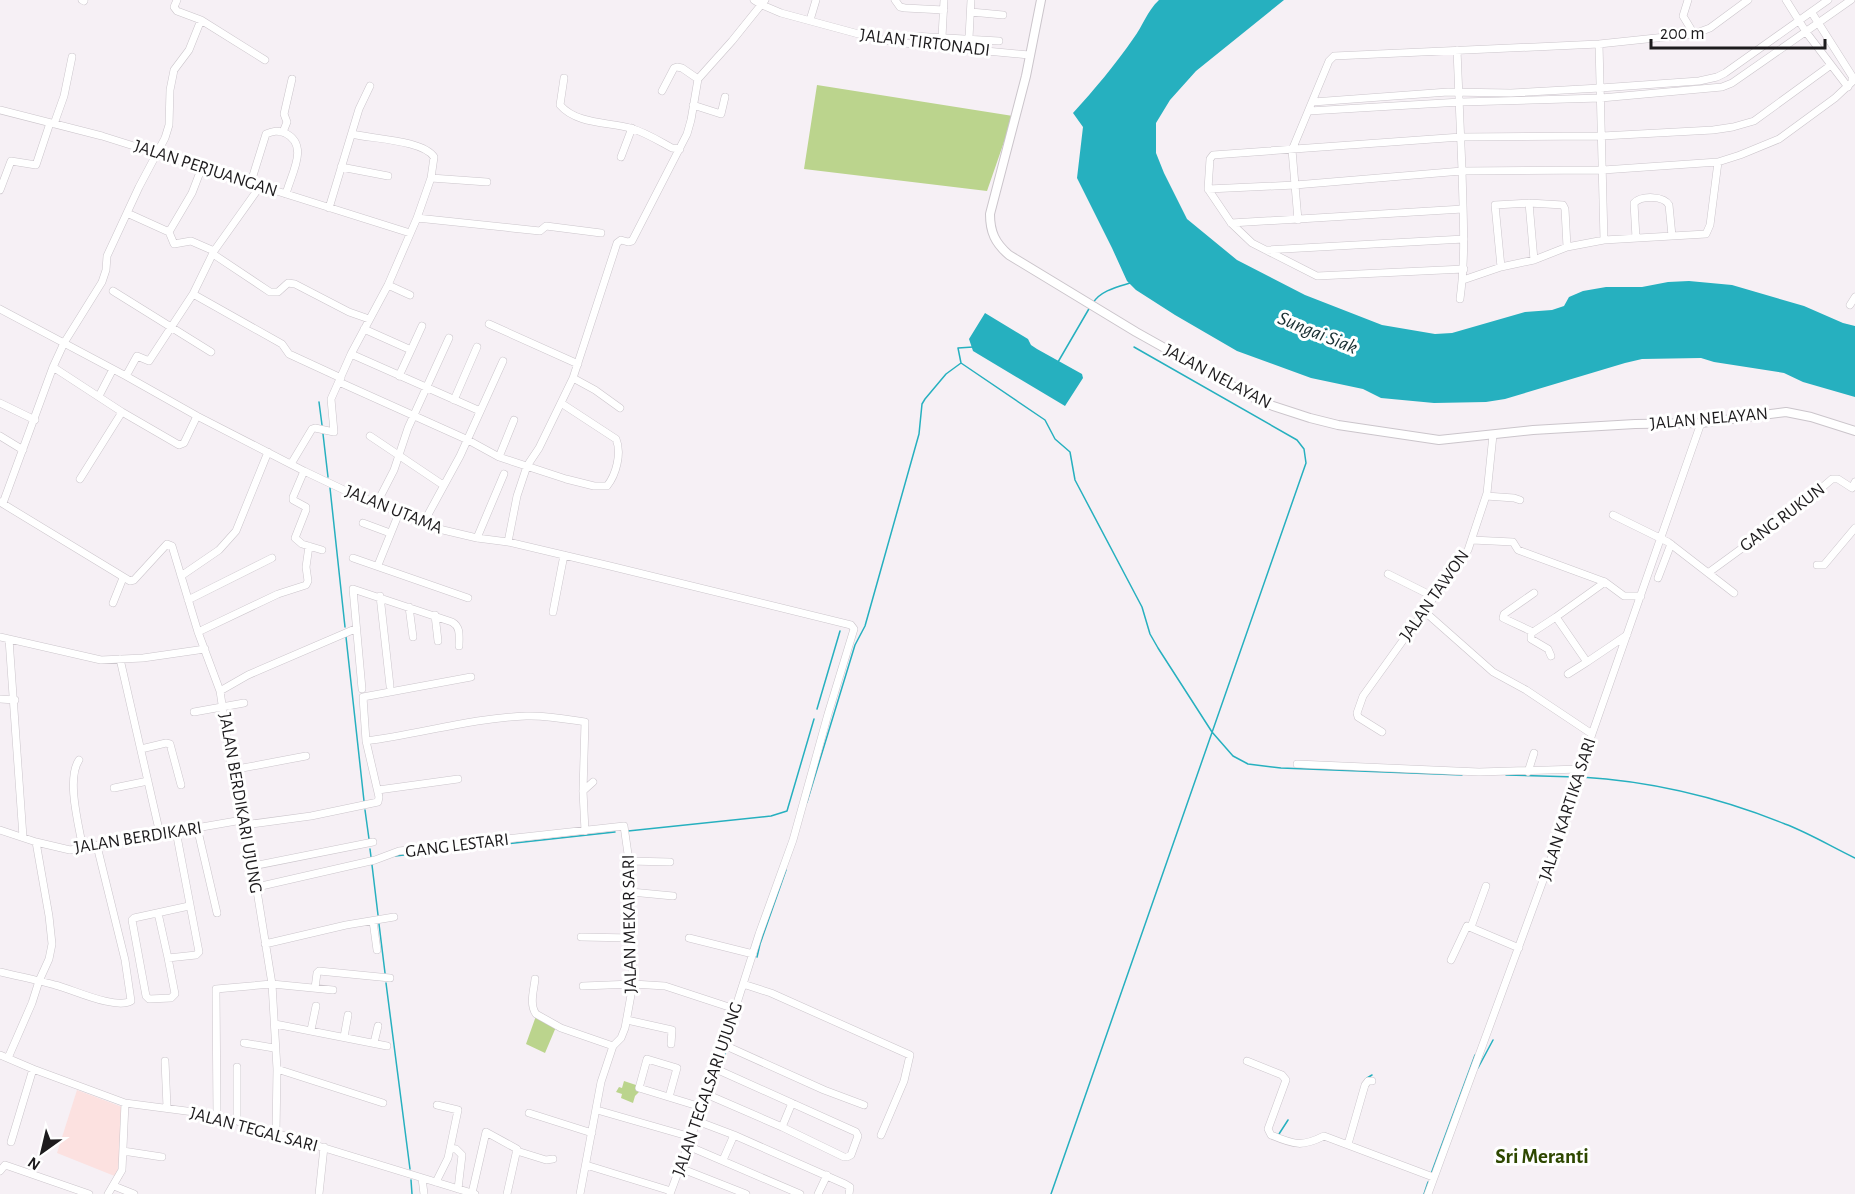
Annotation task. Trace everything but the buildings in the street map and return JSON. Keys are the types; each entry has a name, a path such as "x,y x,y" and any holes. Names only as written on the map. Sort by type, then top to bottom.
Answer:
{"main road":[{"name":"JALAN NELAYAN","path":"1041,0 1026,76 994,192 990,231 1000,248 1009,255 1136,332 1252,397 1287,411 1338,424 1438,440 1635,424 1701,423 1786,412 1811,417 1855,431"}],"street":[{"path":"177,0 174,8 177,11 201,20 265,60"},
{"name":"JALAN TIRTONADI","path":"754,0 810,20 877,39 1029,55"},
{"path":"810,20 816,0"},
{"path":"895,0 900,7 944,10"},
{"path":"944,0 948,48"},
{"path":"969,38 972,0"},
{"path":"1688,0 1683,16 1694,34"},
{"path":"1298,220 1292,150 1329,61 1334,57 1599,44 1694,34 1710,28 1748,0"},
{"path":"1786,0 1806,32 1848,87"},
{"path":"1313,102 1460,92 1512,93 1699,81 1717,77 1828,0"},
{"path":"1309,111 1461,102 1601,98 1722,87 1732,83 1851,0"},
{"path":"508,542 527,466 573,378 617,243 621,240 632,241 680,149 692,120 698,79 763,3"},
{"path":"971,12 1003,15"},
{"path":"1208,189 1462,171 1603,170 1718,162 1779,139 1852,82 1852,76 1812,13"},
{"path":"113,603 123,578 1,502 35,420 53,367 64,343 105,275 107,256 139,187 159,153 169,125 170,90 174,70 189,50 201,20"},
{"path":"912,36 999,41"},
{"path":"958,49 959,38"},
{"path":"1599,44 1604,240"},
{"path":"1457,50 1461,102 1464,239 1464,269 1460,299"},
{"path":"0,190 11,161 36,165 64,96 72,57"},
{"path":"1464,269 1317,276 1243,236 1231,223 1208,189 1210,159 1213,155 1461,137 1602,136 1733,128 1754,121 1831,64"},
{"path":"662,91 677,66 698,79"},
{"path":"1717,77 1722,87"},
{"path":"564,78 560,105 564,110 580,118 632,128 672,148 680,149"},
{"path":"283,132 287,122 284,112 292,79"},
{"path":"329,208 359,109 370,86"},
{"path":"693,105 721,114 725,97"},
{"name":"JALAN PERJUANGAN","path":"0,110 102,135 411,233"},
{"path":"621,157 632,128"},
{"path":"251,182 267,134 276,131 283,132 295,139 299,151 286,194"},
{"path":"291,464 312,429 334,432 330,401 351,354 388,285 411,233 431,178 434,157 425,149 412,144 352,134"},
{"path":"1463,280 1501,267 1534,260 1567,247 1604,240 1706,234 1718,162"},
{"path":"169,232 192,193 202,167"},
{"path":"341,167 388,176"},
{"path":"431,178 487,182"},
{"path":"126,376 137,356 149,361 193,294 214,252 261,185"},
{"path":"1636,238 1634,203 1640,199 1663,198 1668,202 1672,236"},
{"path":"1529,203 1534,260"},
{"path":"1501,267 1495,205 1561,204 1565,207 1567,247"},
{"path":"1231,223 1463,208"},
{"path":"127,213 169,232 174,244 194,241 214,252 270,292 278,292 288,283 295,284 349,312 369,319"},
{"path":"417,218 540,231 546,226 601,233"},
{"path":"1266,250 1464,239"},
{"path":"388,285 410,295"},
{"path":"113,291 211,352"},
{"path":"193,294 282,344 290,354 499,457 604,487 609,484 617,463 619,452 615,440 561,403"},
{"path":"1850,305 1855,297"},
{"name":"JALAN UTAMA","path":"0,309 304,471 443,530 564,555 822,618 855,629 828,714 793,840 753,954"},
{"path":"489,324 578,364"},
{"path":"399,376 422,326"},
{"path":"364,329 411,350"},
{"path":"377,503 394,470 408,428 449,338"},
{"path":"454,400 477,347"},
{"path":"351,354 480,411"},
{"path":"424,522 468,440 503,361"},
{"path":"53,367 122,412 179,445 184,443 197,416"},
{"path":"99,396 113,369"},
{"path":"573,378 620,408"},
{"path":"0,403 35,420"},
{"path":"80,478 122,412"},
{"path":"499,457 514,420"},
{"name":"JALAN KARTIKA SARI","path":"1428,1194 1519,948 1641,596 1666,541 1701,423"},
{"name":"JALAN TAWON","path":"1382,732 1358,717 1359,705 1370,685 1462,560 1472,540 1486,496 1493,435"},
{"path":"0,436 23,450"},
{"path":"370,436 443,485"},
{"path":"182,576 219,550 236,531 268,452"},
{"path":"304,471 292,499 306,507 295,536 297,541 322,550"},
{"path":"477,538 504,474"},
{"name":"GANG RUKUN","path":"1708,573 1804,503 1832,479 1838,479 1854,487"},
{"path":"1486,496 1520,500"},
{"path":"378,565 399,513"},
{"path":"1613,515 1666,541 1734,593"},
{"path":"363,523 390,533"},
{"path":"1817,565 1824,565 1855,528"},
{"path":"1472,540 1513,542 1518,550 1605,582 1624,596 1641,596"},
{"path":"1658,578 1666,541"},
{"name":"JALAN BERDIKARI UJUNG","path":"123,578 134,580 169,544 172,546 198,632 220,691 232,770 257,887 272,984 277,1069 276,1133"},
{"path":"198,632 278,594 306,585 309,546"},
{"path":"553,612 564,555"},
{"path":"188,600 272,558"},
{"path":"353,558 468,598"},
{"path":"1388,574 1434,597"},
{"path":"1531,632 1605,582"},
{"path":"362,688 353,589 435,615 457,625 459,646"},
{"path":"1531,632 1506,620 1503,616 1534,593"},
{"path":"380,596 390,686"},
{"path":"409,607 413,637"},
{"path":"1424,612 1493,672 1526,690 1592,734"},
{"path":"435,615 438,641"},
{"path":"1556,617 1587,662"},
{"path":"220,691 248,675 355,629"},
{"path":"1531,632 1532,639 1548,649 1551,656"},
{"path":"1568,675 1627,635"},
{"path":"0,637 101,660 173,655 205,649"},
{"path":"9,639 23,837"},
{"path":"120,659 160,834"},
{"path":"458,779 378,790 366,741 363,697 471,677"},
{"path":"0,699 15,700"},
{"path":"194,712 244,703"},
{"path":"366,741 486,720 526,716 585,722 583,791 585,831"},
{"path":"141,749 170,744 181,785"},
{"path":"1528,772 1534,753"},
{"path":"232,770 306,756"},
{"path":"79,760 74,768 74,788 83,849"},
{"path":"1297,764 1479,772 1580,769"},
{"path":"114,788 148,782"},
{"path":"583,791 593,782"},
{"name":"JALAN BERDIKARI","path":"0,831 70,850 83,849 197,827 311,816 374,804 379,800 378,790"},
{"name":"GANG LESTARI","path":"257,887 375,860 399,851 624,826"},
{"name":"JALAN MEKAR SARI","path":"580,1194 601,1082 613,1046 621,1038 627,1020 633,984 631,892 624,826"},
{"path":"197,827 218,913"},
{"path":"168,958 199,953 176,831"},
{"path":"8,1058 49,959 52,944 36,842"},
{"path":"253,866 373,842"},
{"path":"0,972 108,1001 124,1004 131,1001 125,960 97,846"},
{"path":"629,861 669,862"},
{"path":"1471,927 1486,886"},
{"path":"631,892 673,896"},
{"path":"158,913 175,994 171,998 149,999 146,996 131,922 134,918 189,906"},
{"path":"265,944 394,917"},
{"path":"373,921 376,950"},
{"path":"1451,960 1466,927 1471,927 1519,948"},
{"path":"581,937 632,938"},
{"path":"689,938 753,954"},
{"name":"JALAN TEGALSARI UJUNG","path":"671,1192 716,1069 753,954"},
{"path":"315,988 319,971 390,978"},
{"path":"535,979 532,1002 536,1014 561,1028 613,1046"},
{"path":"217,1115 216,989 272,984 333,990"},
{"path":"583,986 633,984 665,986 735,1009"},
{"path":"743,984 771,993 910,1055 904,1081 881,1135"},
{"path":"311,1030 316,1006"},
{"path":"344,1037 348,1015"},
{"path":"627,1020 672,1030 671,1044"},
{"path":"275,1024 387,1046"},
{"path":"374,1043 378,1026"},
{"path":"244,1043 274,1048"},
{"path":"724,1045 824,1090 864,1105"},
{"name":"JALAN TEGAL SARI","path":"0,1055 125,1103 217,1115 473,1194"},
{"path":"669,1097 677,1068 647,1059 639,1088 701,1107"},
{"path":"165,1061 167,1107"},
{"path":"1247,1061 1282,1075 1286,1080 1268,1129 1271,1135 1299,1144 1315,1142 1324,1136 1433,1177"},
{"path":"237,1067 237,1121"},
{"path":"11,1142 33,1069"},
{"path":"277,1069 383,1103"},
{"path":"706,1094 844,1157 851,1155 858,1136 856,1132 716,1069"},
{"path":"1347,1144 1365,1085 1368,1081 1372,1081"},
{"path":"108,1194 122,1172 125,1103"},
{"path":"782,1127 792,1103"},
{"path":"436,1182 448,1158 458,1110 437,1105"},
{"path":"597,1110 691,1137"},
{"path":"529,1113 592,1133"},
{"path":"697,1120 827,1175 849,1186 849,1194"},
{"path":"473,1194 486,1132 516,1148 517,1151 546,1160 553,1159"},
{"path":"723,1160 734,1135"},
{"path":"688,1146 800,1194"},
{"path":"319,1194 324,1148"},
{"path":"450,1148 456,1149 462,1155 458,1189"},
{"path":"123,1151 162,1157"},
{"path":"507,1194 517,1151"},
{"path":"0,1171 4,1165 89,1194"},
{"path":"585,1165 671,1192"},
{"path":"680,1168 746,1194"},
{"path":"818,1194 827,1175"},
{"path":"423,1178 424,1194"},
{"path":"114,1186 134,1194"}],"shaded area":[{"path":"77,1090 125,1108 122,1179 57,1153"}],"green space":[{"path":"817,85 1013,116 987,191 804,169"},
{"path":"536,1016 556,1027 545,1053 526,1044"},
{"path":"624,1081 636,1085 639,1092 633,1103 621,1098 622,1094 616,1092 619,1087 622,1088"}],"water":[{"name":"Sungai Siak","path":"1159,0 1284,0 1196,71 1170,100 1156,123 1156,153 1187,219 1237,260 1305,295 1382,325 1435,334 1452,333 1525,312 1552,310 1564,306 1569,297 1583,291 1606,287 1642,287 1689,281 1732,285 1804,306 1855,326 1855,397 1803,382 1784,373 1701,358 1642,359 1505,399 1486,402 1434,403 1381,398 1363,389 1311,378 1237,351 1175,315 1136,290 1127,281 1077,178 1083,127 1073,113 1119,58"},
{"path":"985,313 1028,339 1037,349 1082,374 1083,378 1065,406 973,351 969,339"}],"waterway":[{"path":"1093,303 1104,292 1130,283"},
{"path":"1058,362 1090,307"},
{"path":"807,802 855,645 865,626 919,434 922,404 946,374 961,363 958,348 973,347"},
{"path":"1051,1194 1306,463 1304,449 1297,440 1134,347"},
{"path":"961,363 1045,420 1055,439 1070,452 1075,480 1142,607 1150,634 1212,732 1233,756 1248,764 1281,768 1462,775"},
{"path":"319,402 322,425"},
{"path":"323,434 328,477"},
{"path":"330,488 345,627"},
{"path":"817,709 840,631"},
{"path":"346,637 364,801"},
{"path":"628,831 771,816 787,811 814,719"},
{"path":"1506,775 1576,777"},
{"path":"1581,777 1633,782 1685,792 1736,806 1794,828 1855,858"},
{"path":"365,810 369,839"},
{"path":"395,856 615,832"},
{"path":"370,849 371,857"},
{"path":"372,865 378,915"},
{"path":"757,957 786,870"},
{"path":"379,924 385,973"},
{"path":"386,983 410,1169"},
{"path":"729,1042 737,1015"},
{"path":"1478,1068 1493,1040"},
{"path":"721,1067 726,1051"},
{"path":"1431,1174 1475,1055"},
{"path":"1367,1078 1372,1075"},
{"path":"1279,1134 1288,1120"},
{"path":"411,1180 412,1194"},
{"path":"1424,1194 1428,1182"}],"district":[{"name":"Sri Meranti","path":"1542,1156"}]}
